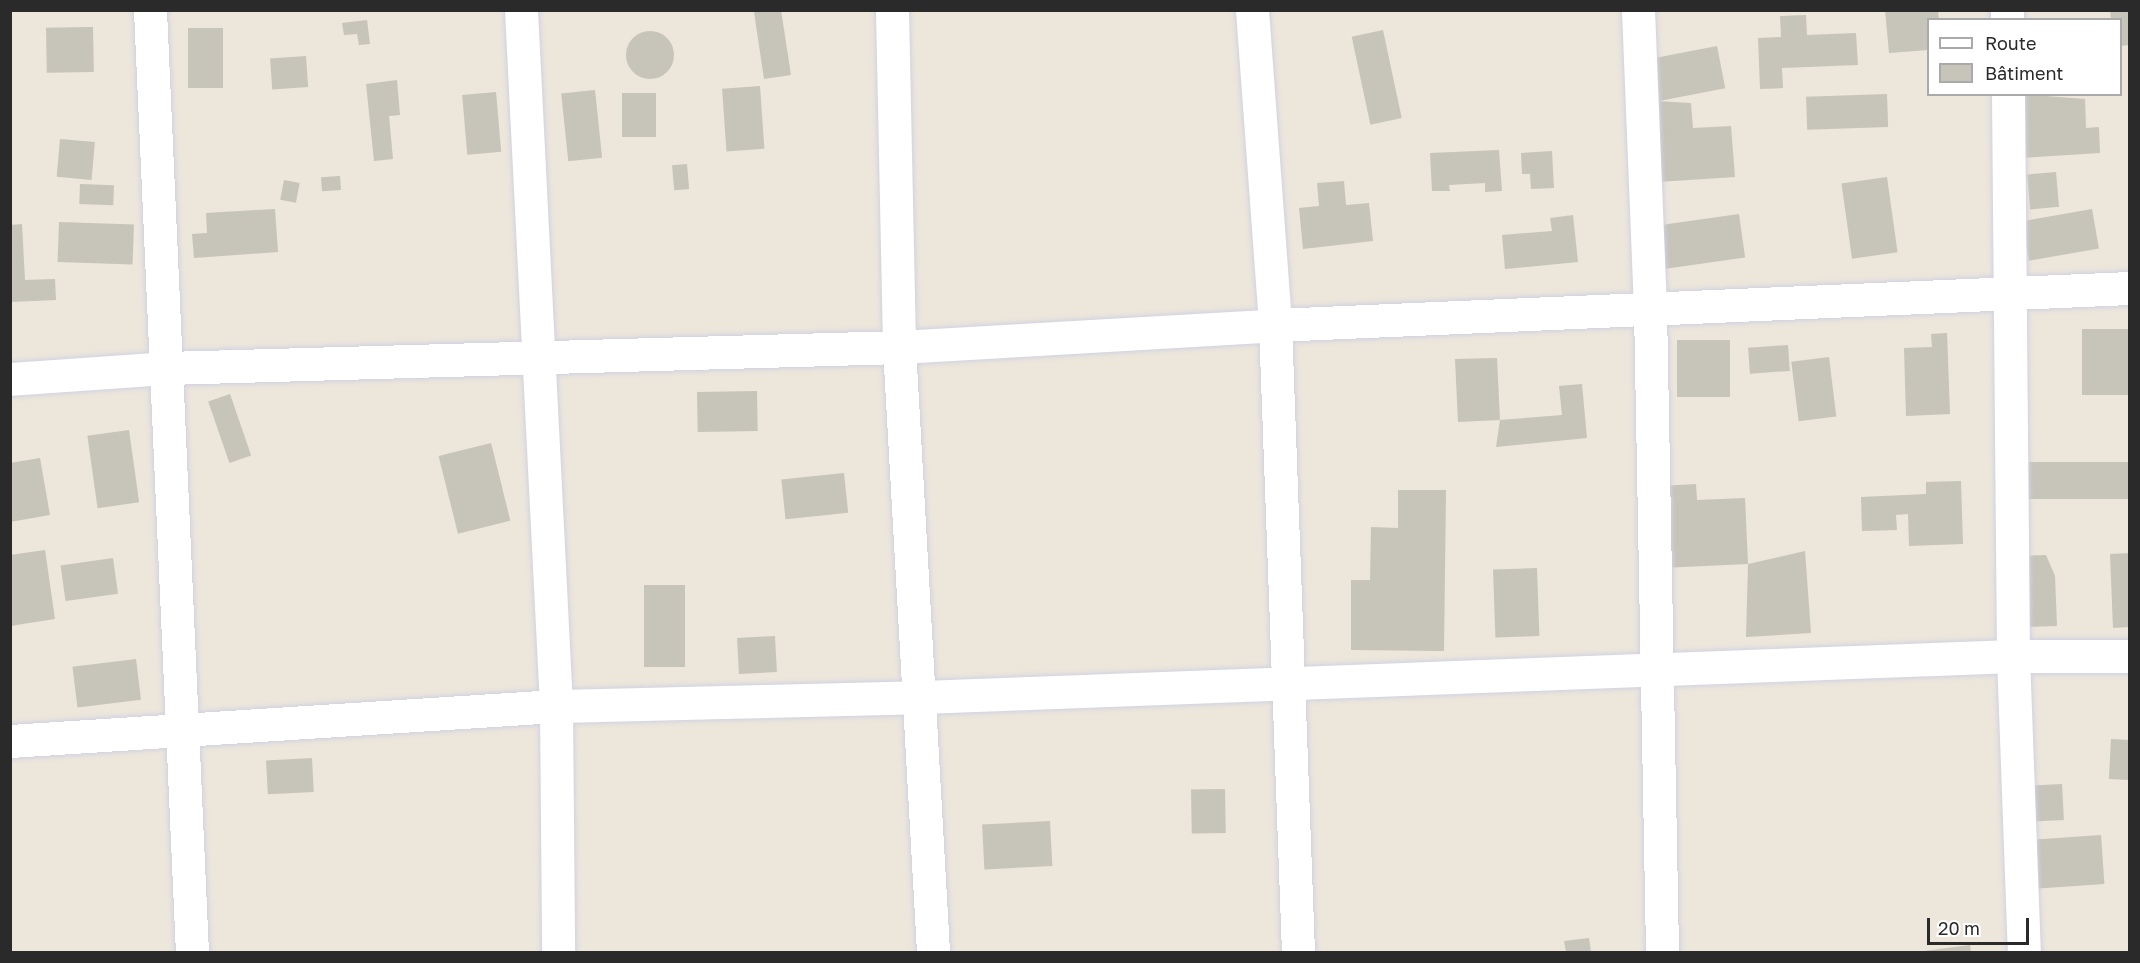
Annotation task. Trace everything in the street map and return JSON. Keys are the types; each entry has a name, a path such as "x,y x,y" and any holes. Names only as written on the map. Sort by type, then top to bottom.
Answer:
{"street":[{"path":"150,10 192,952"},
{"path":"521,10 535,355 556,706 558,952"},
{"path":"892,10 899,347 922,697 933,952"},
{"path":"1252,10 1275,326 1291,685 1298,952"},
{"path":"1638,10 1650,308 1648,396 1658,668 1662,952"},
{"path":"2008,96 2013,656 2024,952"},
{"path":"10,379 167,368 535,355 899,347 1650,308 2011,297 2130,288"},
{"path":"10,741 556,706 1291,685 1658,668 2013,656 2130,656"}],"building":[{"path":"781,10 791,75 764,79 754,12"},
{"path":"1885,10 1938,10 1939,18 1927,18 1927,50 1889,53"},
{"path":"2110,10 2130,10 2130,45 2122,46 2122,18 2111,18"},
{"path":"1806,15 1807,35 1856,33 1858,65 1782,68 1783,88 1760,89 1758,38 1781,37 1780,16"},
{"path":"367,20 370,44 359,45 357,34 344,35 342,23"},
{"path":"93,27 94,72 47,73 46,28"},
{"path":"188,28 223,28 223,88 188,88"},
{"path":"1383,30 1402,118 1370,125 1352,37"},
{"path":"645,31 655,31 670,41 674,55 673,64 664,75 655,79 645,79 630,69 626,60 626,50 636,35"},
{"path":"1717,46 1725,88 1656,102 1648,59"},
{"path":"306,56 308,87 272,89 270,59"},
{"path":"397,80 400,115 389,116 393,159 374,161 366,84"},
{"path":"760,86 764,149 726,151 722,89"},
{"path":"595,90 602,158 568,161 561,94"},
{"path":"496,92 501,152 467,155 462,95"},
{"path":"622,93 656,93 656,137 622,137"},
{"path":"1887,94 1888,127 1807,130 1806,97"},
{"path":"2017,96 2085,99 2086,128 2099,127 2100,153 2020,158"},
{"path":"1656,101 1691,103 1693,128 1731,126 1735,177 1658,182"},
{"path":"60,139 95,142 92,180 57,177"},
{"path":"1499,150 1502,191 1485,192 1485,183 1449,185 1450,191 1432,191 1430,153"},
{"path":"1552,151 1554,188 1531,189 1530,174 1522,174 1521,153"},
{"path":"687,164 689,189 674,190 672,165"},
{"path":"2056,172 2059,207 2030,209 2027,175"},
{"path":"340,176 341,190 322,191 321,177"},
{"path":"1887,177 1898,252 1852,259 1841,183"},
{"path":"284,180 300,183 296,203 280,200"},
{"path":"1344,181 1346,205 1369,203 1373,241 1303,249 1299,208 1319,206 1317,183"},
{"path":"80,184 114,185 113,205 79,204"},
{"path":"275,209 278,252 194,258 192,234 207,233 206,213"},
{"path":"2092,209 2099,248 2029,261 2022,221"},
{"path":"1739,214 1745,258 1662,269 1656,226"},
{"path":"1573,215 1578,262 1505,269 1502,235 1552,231 1550,218"},
{"path":"59,222 134,225 133,265 58,262"},
{"path":"22,224 25,280 55,279 56,300 10,302 10,225"},
{"path":"2082,329 2130,329 2130,395 2082,395"},
{"path":"1947,333 1950,414 1906,416 1904,348 1932,347 1931,334"},
{"path":"1677,340 1730,340 1730,397 1677,397"},
{"path":"1788,345 1790,371 1750,374 1748,348"},
{"path":"1829,357 1836,417 1799,421 1791,362"},
{"path":"1497,358 1500,420 1458,422 1455,359"},
{"path":"1582,384 1587,438 1496,447 1500,420 1562,415 1559,386"},
{"path":"757,391 758,431 698,432 697,392"},
{"path":"230,394 251,455 229,463 208,401"},
{"path":"129,430 139,502 98,508 87,436"},
{"path":"491,443 510,521 458,534 439,456"},
{"path":"40,458 50,515 10,522 10,463"},
{"path":"2025,462 2130,462 2130,499 2025,499"},
{"path":"844,473 848,513 786,519 781,480"},
{"path":"1961,481 1963,544 1909,546 1908,514 1896,515 1897,530 1862,531 1861,497 1926,494 1926,482"},
{"path":"1696,484 1697,500 1745,498 1748,564 1661,568 1661,486"},
{"path":"1398,490 1446,490 1444,651 1351,650 1351,580 1370,580 1371,527 1398,528"},
{"path":"45,550 55,619 10,626 10,555"},
{"path":"1805,551 1811,633 1746,637 1748,564"},
{"path":"2130,553 2130,627 2113,628 2110,554"},
{"path":"2046,555 2055,576 2057,626 2026,627 2023,556"},
{"path":"113,558 118,594 66,601 61,565"},
{"path":"1537,568 1539,636 1495,637 1493,570"},
{"path":"644,585 685,585 685,667 644,667"},
{"path":"775,636 777,672 739,674 737,638"},
{"path":"136,659 141,700 77,707 72,667"},
{"path":"2111,739 2130,740 2128,780 2109,779"},
{"path":"312,758 314,792 268,794 266,760"},
{"path":"2062,784 2064,820 2032,822 2030,786"},
{"path":"1225,789 1226,833 1192,834 1191,790"},
{"path":"1050,821 1052,866 984,869 982,825"},
{"path":"2101,835 2104,884 2035,889 2031,840"},
{"path":"1589,938 1591,952 1566,952 1564,941"},
{"path":"1970,945 1971,952 1924,952 1924,951"}]}
